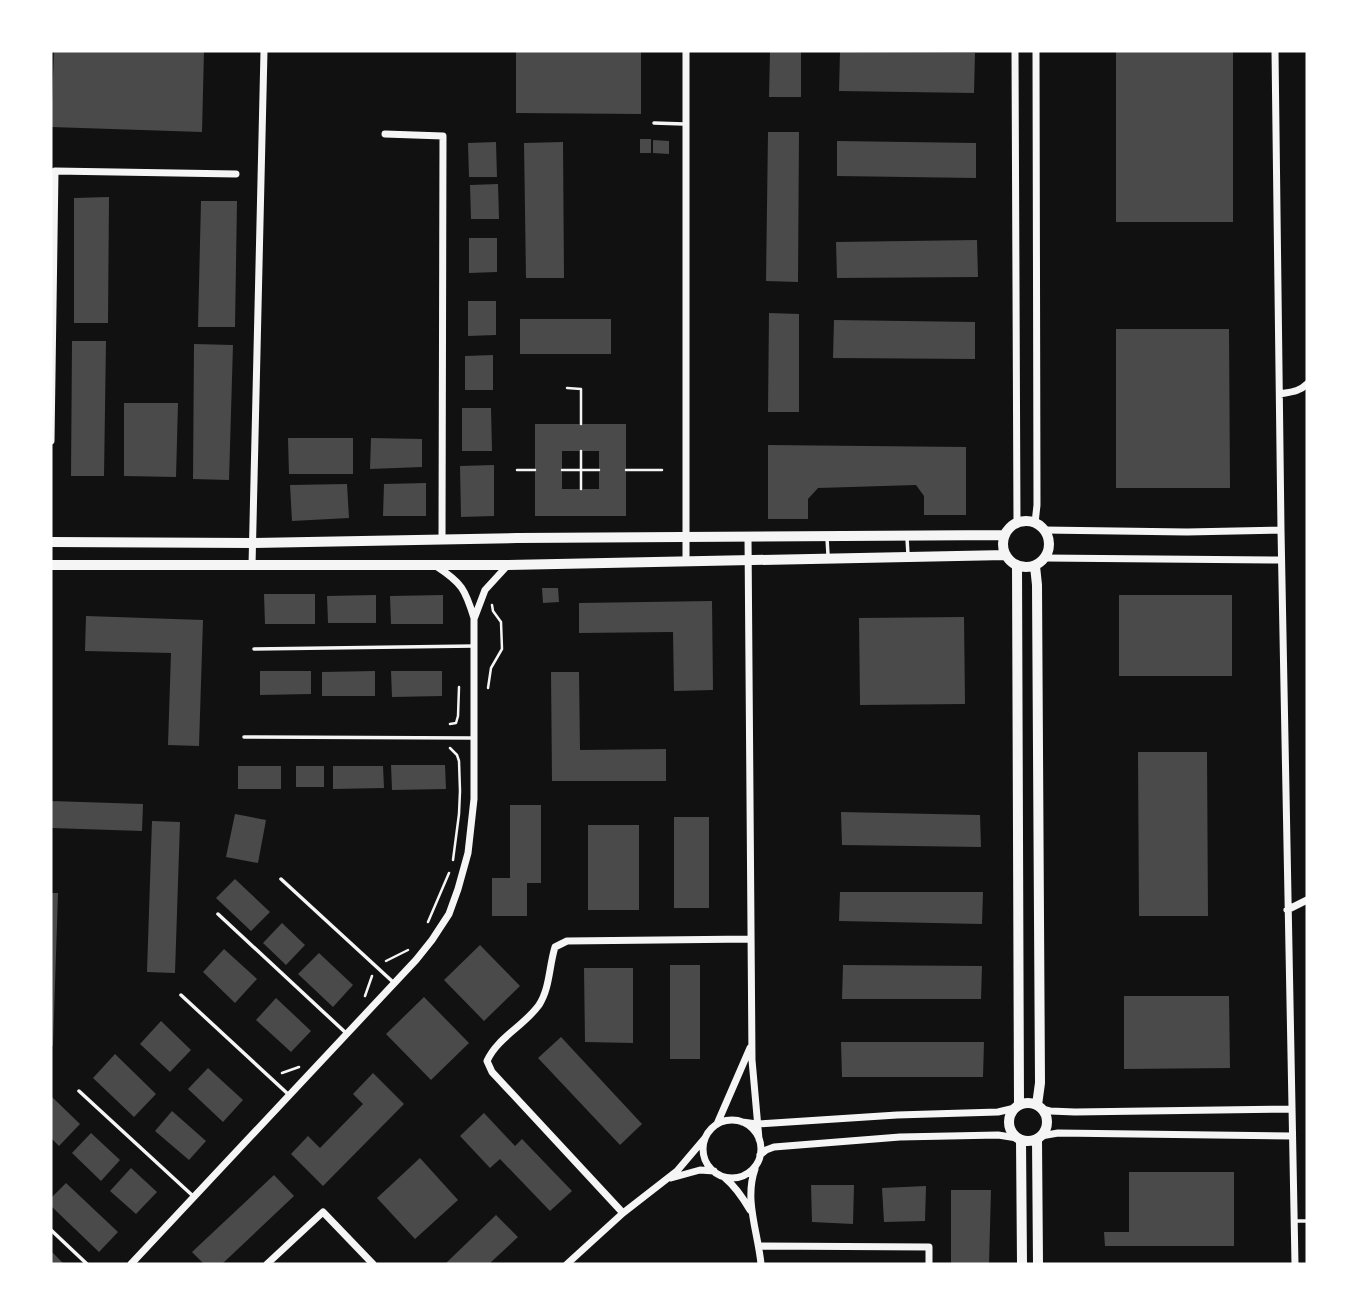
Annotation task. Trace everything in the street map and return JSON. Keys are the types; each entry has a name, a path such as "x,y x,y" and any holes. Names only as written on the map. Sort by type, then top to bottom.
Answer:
{"main road":[{"path":"1017,523 1039,527 1048,536 1048,552 1035,566 1017,565 1003,549 1005,535 1017,523"},
{"path":"51,542 1005,535"},
{"path":"51,565 436,566 1006,555"},
{"path":"1017,565 1017,1106"},
{"path":"1035,566 1040,1107 1047,1120 1045,1132 1039,1138 1029,1142 1019,1139 1008,1124 1011,1112 1017,1106 1028,1103 1040,1107"},
{"path":"1038,1264 1039,1138"},
{"path":"1019,1139 1021,1264"}],"street":[{"path":"251,566 264,51"},
{"path":"686,51 686,561"},
{"path":"1015,51 1017,523"},
{"path":"1036,51 1039,527 1186,532 1281,530"},
{"path":"1275,51 1281,560 1295,1264"},
{"path":"385,134 443,136 442,540"},
{"path":"51,441 55,172 236,174"},
{"path":"1280,394 1294,392 1307,384"},
{"path":"748,537 752,1045 759,1139 759,1159 752,1179 752,1213 761,1264"},
{"path":"1044,558 1281,560"},
{"path":"474,619 485,590 508,565"},
{"path":"131,1264 395,984 432,940 449,914 468,853 474,799 474,619 467,595 461,586 455,578 436,566"},
{"path":"1287,910 1307,900"},
{"path":"623,1213 492,1072 487,1061 491,1052 539,1005 549,978 555,947 561,943 751,939"},
{"path":"717,1125 752,1045"},
{"path":"567,1264 623,1213 677,1171 710,1131 725,1121 757,1124 998,1112 1017,1106"},
{"path":"1040,1107 1049,1111 1075,1112 1291,1108"},
{"path":"757,1113 768,1123"},
{"path":"742,1122 750,1127 759,1139"},
{"path":"1039,1138 1058,1133 1292,1136"},
{"path":"723,1176 743,1176 752,1170 766,1150 774,1147 900,1137 998,1135 1019,1139"},
{"path":"705,1138 704,1156 708,1164 737,1189 752,1213"},
{"path":"664,1180 700,1170 714,1171"},
{"path":"267,1264 323,1212 373,1264"},
{"path":"759,1246 929,1247 929,1264"}],"lane":[{"path":"654,123 686,125"},
{"path":"827,536 828,558"},
{"path":"907,536 908,557"},
{"path":"254,649 474,646"},
{"path":"244,737 473,738"},
{"path":"281,879 395,984"},
{"path":"218,914 348,1034"},
{"path":"181,995 290,1096"},
{"path":"79,1091 194,1197"},
{"path":"1294,1221 1307,1221"},
{"path":"51,1230 87,1264"}],"path":[{"path":"567,388 581,389 581,424"},
{"path":"581,451 581,489"},
{"path":"517,470 535,470"},
{"path":"562,470 600,470"},
{"path":"626,470 662,470"},
{"path":"488,688 491,668 502,649 501,622 492,602"},
{"path":"450,724 456,723 458,716 459,687"},
{"path":"450,748 459,761 460,791 452,862"},
{"path":"426,927 449,872"},
{"path":"365,997 369,983 379,968 390,957 407,950 414,942"},
{"path":"273,1080 303,1064"}],"building":[{"path":"54,51 204,51 202,132 51,127"},
{"path":"516,51 641,51 641,114 516,113"},
{"path":"770,51 801,51 801,97 769,97"},
{"path":"1116,51 1233,51 1233,222 1116,222"},
{"path":"840,52 975,53 974,93 839,91"},
{"path":"768,132 799,132 798,282 766,281"},
{"path":"640,139 651,139 651,153 640,153"},
{"path":"653,140 669,141 669,154 653,153"},
{"path":"837,141 976,143 976,178 837,176"},
{"path":"496,142 497,177 469,177 468,143"},
{"path":"563,142 564,278 526,278 524,143"},
{"path":"498,184 499,219 471,219 470,185"},
{"path":"109,197 108,323 74,323 74,198"},
{"path":"201,201 237,201 235,327 198,327"},
{"path":"469,238 497,238 497,272 469,273"},
{"path":"977,240 978,277 837,278 836,242"},
{"path":"468,301 496,301 496,335 468,336"},
{"path":"769,313 799,314 799,412 768,412"},
{"path":"520,319 611,319 611,354 520,354"},
{"path":"834,320 975,322 975,359 833,358"},
{"path":"1116,329 1229,329 1230,488 1116,488"},
{"path":"72,341 106,341 104,476 71,476"},
{"path":"194,344 233,345 229,480 193,479"},
{"path":"493,355 493,390 465,390 465,356"},
{"path":"124,403 178,403 176,477 124,476"},
{"path":"462,408 491,408 492,451 462,451"},
{"path":"535,424 626,424 626,516 535,516","holes":["562,451 599,451 599,489 562,489"]},
{"path":"288,438 353,438 353,474 289,474"},
{"path":"371,438 422,439 422,467 370,469"},
{"path":"768,445 966,447 966,515 924,515 924,496 916,485 818,488 808,499 808,519 768,519"},
{"path":"494,465 494,516 461,517 460,466"},
{"path":"426,483 426,516 383,516 384,484"},
{"path":"347,484 349,518 292,521 290,485"},
{"path":"542,588 558,588 559,602 543,603"},
{"path":"264,594 315,594 315,624 265,624"},
{"path":"376,595 376,623 328,623 327,596"},
{"path":"443,595 443,624 391,624 390,596"},
{"path":"1119,595 1232,595 1232,676 1119,676"},
{"path":"712,601 713,690 674,691 673,632 579,633 579,603"},
{"path":"86,616 203,620 199,746 168,745 171,653 85,651"},
{"path":"964,617 965,704 860,705 859,618"},
{"path":"260,671 311,671 311,694 260,695"},
{"path":"375,671 375,696 322,696 322,672"},
{"path":"391,671 442,671 442,696 392,697"},
{"path":"551,672 579,672 580,750 666,749 666,781 552,781"},
{"path":"1138,752 1207,752 1208,916 1139,916"},
{"path":"391,765 445,765 446,789 392,790"},
{"path":"238,766 281,766 281,789 238,789"},
{"path":"296,766 324,766 324,787 296,787"},
{"path":"333,766 383,766 384,788 333,789"},
{"path":"51,801 143,804 142,831 51,828"},
{"path":"510,805 541,805 541,883 527,883 527,916 492,916 492,878 510,878"},
{"path":"841,812 980,815 981,847 842,845"},
{"path":"235,814 266,820 258,863 226,857"},
{"path":"674,817 709,817 709,908 674,908"},
{"path":"152,821 180,822 175,973 147,972"},
{"path":"588,825 639,825 639,910 588,910"},
{"path":"235,879 270,912 251,931 216,898"},
{"path":"840,892 983,892 982,924 839,921"},
{"path":"51,893 58,893 53,1046 51,1046"},
{"path":"282,923 305,945 286,965 263,943"},
{"path":"480,945 520,986 484,1021 444,980"},
{"path":"224,949 257,979 235,1003 203,972"},
{"path":"319,953 353,985 333,1007 298,974"},
{"path":"670,965 700,965 700,1059 670,1059"},
{"path":"843,965 982,966 981,999 842,999"},
{"path":"584,968 633,968 633,1043 585,1042"},
{"path":"1124,996 1229,996 1230,1068 1124,1069"},
{"path":"424,997 469,1043 431,1080 386,1034"},
{"path":"276,998 311,1031 291,1052 256,1020"},
{"path":"161,1021 191,1050 170,1072 140,1044"},
{"path":"561,1037 642,1124 620,1145 538,1058"},
{"path":"841,1042 984,1042 983,1077 842,1077"},
{"path":"115,1054 156,1094 134,1117 93,1078"},
{"path":"208,1068 243,1100 223,1122 188,1089"},
{"path":"373,1073 404,1104 323,1186 291,1154 308,1136 320,1148 363,1104 353,1094"},
{"path":"51,1096 80,1124 59,1146 51,1138"},
{"path":"172,1111 206,1141 189,1160 155,1131"},
{"path":"484,1113 515,1146 522,1139 572,1191 550,1211 500,1159 490,1168 460,1136"},
{"path":"91,1133 120,1160 101,1181 72,1153"},
{"path":"420,1158 458,1200 415,1239 377,1198"},
{"path":"131,1168 157,1192 136,1214 110,1191"},
{"path":"1129,1172 1234,1172 1234,1246 1105,1246 1104,1232 1129,1232"},
{"path":"274,1175 294,1196 222,1264 204,1264 192,1252"},
{"path":"66,1183 118,1232 99,1252 51,1206 51,1198"},
{"path":"811,1185 854,1185 853,1224 812,1222"},
{"path":"926,1186 925,1221 884,1222 882,1188"},
{"path":"951,1190 991,1190 989,1264 951,1264"},
{"path":"496,1215 518,1237 489,1264 445,1264"},
{"path":"51,1251 64,1264 51,1264"}]}
